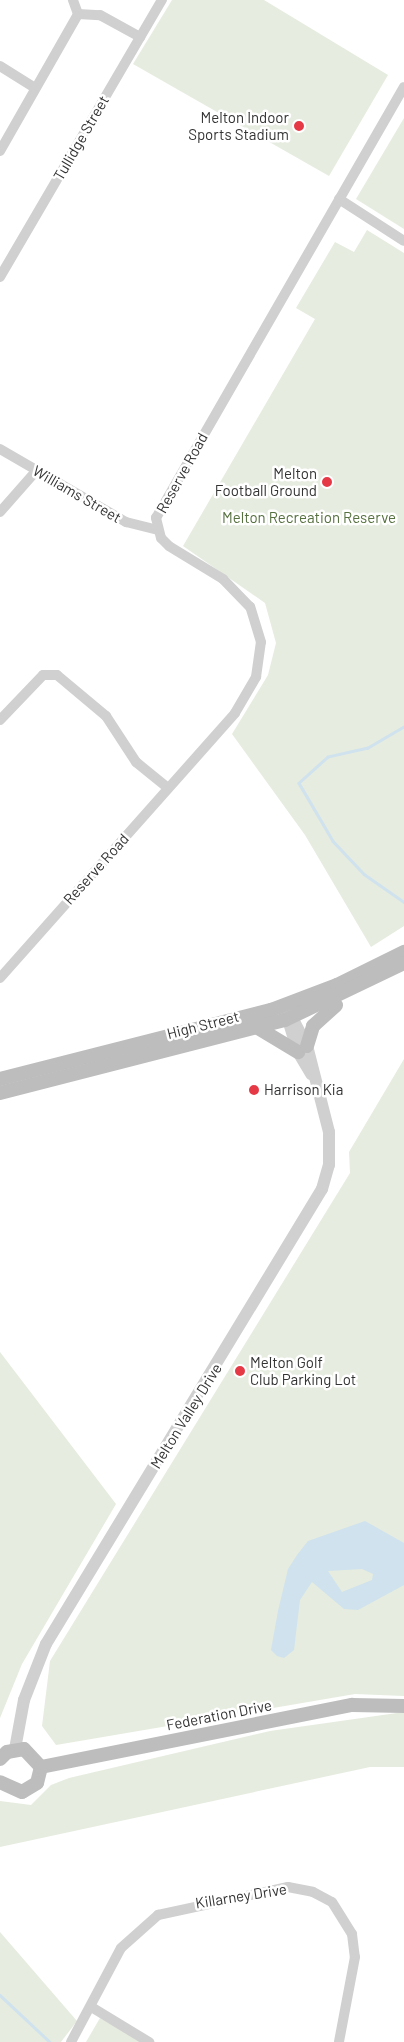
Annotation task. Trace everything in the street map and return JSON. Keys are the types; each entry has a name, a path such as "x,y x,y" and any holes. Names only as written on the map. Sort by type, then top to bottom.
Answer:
{"main road":[{"name":"High Street","path":"0,1079 285,1006 404,952"},
{"name":"High Street","path":"0,1093 290,1019 404,963"},
{"path":"258,1028 302,1049 311,1030 321,1016 378,977"},
{"name":"Federation Drive","path":"40,1767 352,1705 404,1706"},
{"path":"0,1759 15,1748 32,1752 40,1767 37,1783 22,1792 0,1782"}],"street":[{"path":"0,151 78,14 73,0"},
{"name":"Tullidge Street","path":"0,277 162,0"},
{"path":"78,14 100,15 140,36"},
{"path":"0,66 35,88"},
{"name":"Reserve Road","path":"0,978 168,788 248,694 256,677 261,642 250,607 238,590 169,546 157,530 163,504 404,87"},
{"path":"339,199 404,241"},
{"name":"Williams Street","path":"0,449 126,522 157,530"},
{"path":"0,512 36,471"},
{"path":"0,720 43,675 57,675 106,716 136,762 168,788"},
{"name":"Melton Valley Drive","path":"15,1748 24,1700 46,1644 318,1199 330,1154 329,1132 315,1080 285,1006"},
{"name":"Killarney Drive","path":"71,2042 93,2008 121,1948 158,1915 203,1902 302,1888 332,1902 352,1934 355,1957 339,2042"},
{"path":"93,2008 149,2042"}],"green space":[{"name":"Melton Indoor Sports Stadium","path":"172,0 264,0 388,75 329,176 133,64"},
{"path":"404,118 404,229 356,199"},
{"name":"Melton Recreation Reserve","path":"367,230 404,253 404,926 371,947 305,835 232,734 268,675 276,643 265,603 183,546 315,319 296,308 335,242 354,252"},
{"path":"404,1059 404,1696 355,1694 56,1745 42,1726 50,1661 350,1173 349,1152"},
{"path":"0,1352 116,1504 22,1664 0,1718"},
{"path":"404,1712 404,1767 370,1767 0,1847 0,1801 31,1805 51,1785 69,1778 270,1731"},
{"path":"0,1932 77,2021 61,2042 0,2042"},
{"path":"100,2018 144,2042 86,2042"}],"water":[{"path":"365,1521 404,1543 404,1585 358,1610 344,1609 312,1582 300,1600 294,1650 284,1658 277,1656 271,1650 278,1611 288,1569 308,1541","holes":["362,1569 373,1574 372,1580 342,1592 328,1571"]}],"waterway":[{"path":"404,727 368,748 328,757 299,783 333,841 364,874 404,902"},
{"path":"0,1995 50,2042"}],"place":[{"name":"Melton Indoor Sports Stadium","path":"299,126"},
{"name":"Melton Football Ground","path":"327,482"},
{"name":"Harrison Kia","path":"254,1090"},
{"name":"Melton Golf Club Parking Lot","path":"240,1371"}]}
